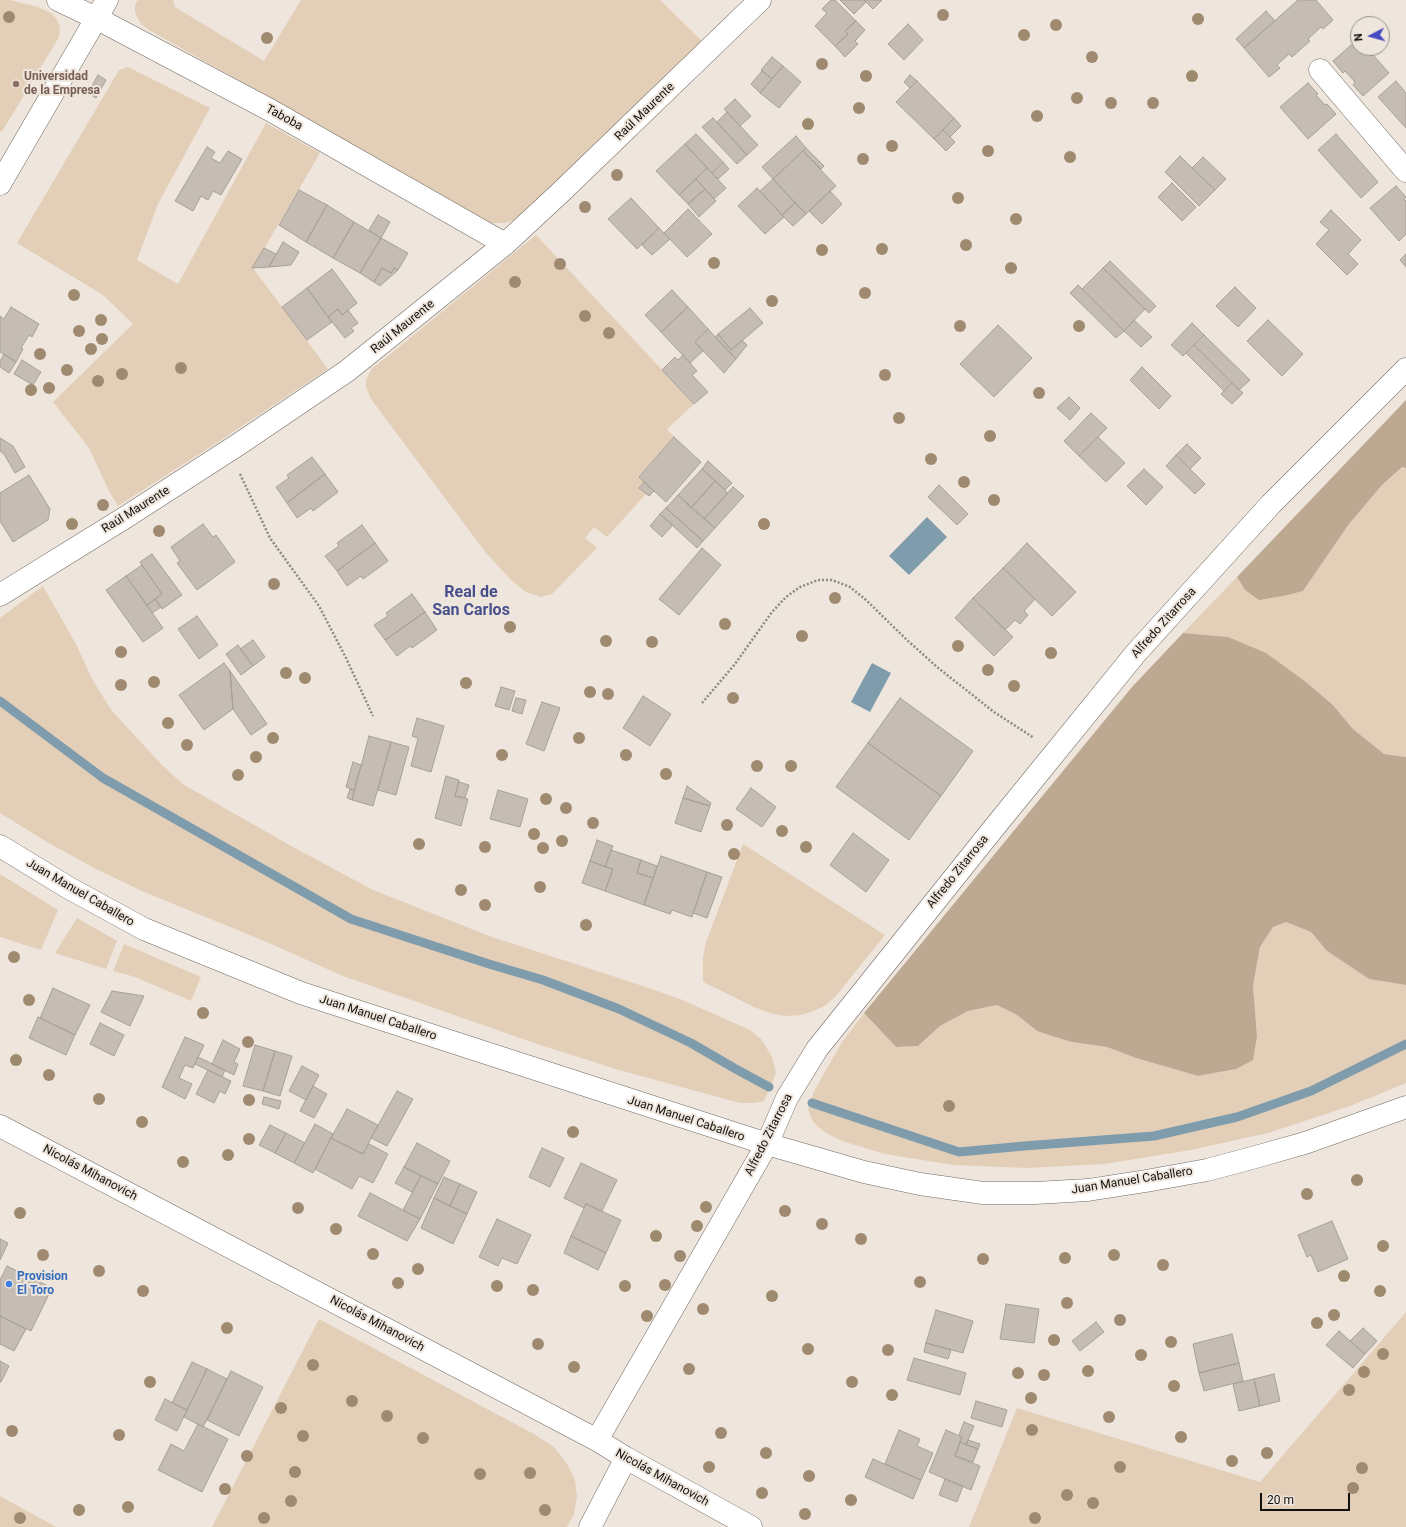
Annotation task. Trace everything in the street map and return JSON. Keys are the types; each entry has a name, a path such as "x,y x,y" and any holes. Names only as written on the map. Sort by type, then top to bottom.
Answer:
{"street":[{"name":"Taboba","path":"58,0 101,9 270,110 505,244"},
{"name":"Raúl Maurente","path":"0,595 270,425 347,372 505,244 760,0"},
{"path":"3,172 101,9"},
{"path":"1320,70 1406,171"},
{"name":"Alfredo Zitarrosa","path":"597,1440 767,1144 787,1098 817,1048 1136,653 1271,504 1406,369"},
{"name":"Juan Manuel Caballero","path":"0,846 69,888 144,929 301,993 767,1144 864,1172 920,1184 983,1193 1035,1193 1088,1190 1206,1170 1252,1158 1305,1143 1406,1107"},
{"name":"Nicolás Mihanovich","path":"0,1126 597,1440 626,1458 751,1527"},
{"path":"590,1527 626,1458"}],"path":[{"path":"228,451 247,487 270,538 319,606 373,716"},
{"path":"702,703 735,664 772,612 786,596 800,587 818,580 832,580 850,587 866,600 937,667 989,708 1026,734 1056,751"}],"shaded area":[{"name":"Universidad de la Empresa","path":"0,0 10,0 38,7 51,13 57,20 60,27 59,37 3,130 0,132"},
{"path":"138,0 173,0 175,7 264,61 301,0 660,0 705,44 530,209 513,220 505,223 488,223 449,199 149,30 142,25 135,12 135,5"},
{"path":"128,67 210,108 158,204 137,260 178,284 266,123 320,153 253,268 328,369 118,506 110,493 89,448 53,402 133,324 103,295 17,243 119,70"},
{"path":"536,235 694,404 667,429 674,437 639,477 644,482 639,488 646,494 607,537 594,527 585,538 597,548 552,594 541,597 526,592 513,582 486,553 371,399 366,387 366,380 372,368"},
{"path":"1406,400 1406,468 1402,467 1382,485 1349,524 1303,591 1259,600 1245,590 1237,577"},
{"path":"1402,467 1406,468 1406,757 1384,754 1353,729 1333,705 1306,682 1228,637 1183,633 1237,577 1245,590 1303,591 1349,524 1382,485"},
{"path":"43,586 77,646 92,679 112,711 162,765 184,785 293,847 373,890 492,937 680,999 750,1030 762,1040 772,1057 776,1073 764,1101 740,1103 619,1070 537,1044 343,976 262,940 144,892 94,868 47,842 0,813 0,618"},
{"path":"1183,633 1228,637 1266,653 1306,682 1333,705 1353,729 1384,754 1406,757 1406,985 1369,979 1327,951 1311,932 1286,922 1273,927 1260,947 1253,986 1257,1036 1253,1060 1236,1069 1198,1076 1136,1058 1107,1047 1072,1042 1037,1031 1017,1015 997,1005 968,1011 940,1026 918,1046 896,1047 864,1013 1132,687"},
{"path":"743,844 885,935 835,997 826,1005 814,1011 801,1015 786,1016 773,1014 754,1007 703,982 703,958 706,942"},
{"path":"0,874 58,910 41,950 0,937"},
{"path":"77,918 117,941 106,969 55,953"},
{"path":"1286,922 1311,932 1327,951 1369,979 1406,985 1406,1083 1350,1106 1268,1133 1191,1150 1105,1164 1027,1168 953,1165 885,1154 842,1141 826,1133 812,1120 808,1110 814,1091 842,1042 864,1013 896,1047 918,1046 940,1026 968,1011 997,1005 1017,1015 1037,1031 1072,1042 1107,1047 1136,1058 1198,1076 1236,1069 1257,1036 1253,986 1260,947 1273,927"},
{"path":"124,944 201,977 191,1001 135,977 113,971"},
{"path":"1406,1312 1406,1527 969,1527 1017,1408 1260,1482"},
{"path":"319,1319 532,1433 554,1447 566,1462 575,1480 577,1497 574,1514 567,1527 212,1527"},
{"path":"0,1496 51,1524 57,1527 0,1527"}],"water":[{"path":"927,517 947,537 909,575 889,556"},
{"path":"872,663 891,673 870,712 851,702"}],"building":[{"path":"831,0 835,0 856,21 845,31 848,34 835,46 815,26 827,13 822,9"},
{"path":"840,0 864,0 866,2 854,14"},
{"path":"864,0 882,0 873,9"},
{"path":"1298,0 1316,0 1333,20 1323,29 1321,27 1308,39 1310,41 1292,57 1289,54 1277,65 1280,68 1269,77 1244,48"},
{"path":"1266,11 1275,21 1244,48 1236,39"},
{"path":"856,21 865,30 855,41 858,44 845,57 835,46 848,34 845,31"},
{"path":"908,24 923,40 904,60 888,44"},
{"path":"1350,46 1350,56 1374,56 1389,73 1363,96 1353,85 1355,82 1345,71 1343,73 1333,61"},
{"path":"772,57 783,66 772,79 761,70"},
{"path":"783,66 801,82 779,108 760,93"},
{"path":"762,71 772,79 760,93 751,84"},
{"path":"98,75 106,80 96,98 88,93"},
{"path":"910,75 917,81 910,88 904,82"},
{"path":"917,81 954,118 934,139 896,102"},
{"path":"1396,81 1406,93 1406,128 1378,97"},
{"path":"1308,83 1325,105 1327,104 1336,114 1308,139 1280,107"},
{"path":"735,99 751,116 740,126 724,109"},
{"path":"727,112 758,145 747,155 717,122"},
{"path":"713,118 747,155 737,164 702,127"},
{"path":"954,118 961,126 950,137 943,130"},
{"path":"943,130 955,142 946,151 934,139"},
{"path":"696,134 723,162 712,173 685,144"},
{"path":"1336,134 1378,182 1361,198 1318,150"},
{"path":"796,136 806,148 773,179 762,167"},
{"path":"685,144 707,168 679,195 656,171"},
{"path":"207,147 215,152 211,158 220,163 228,151 242,159 221,195 213,191 208,200 201,196 193,211 175,201"},
{"path":"806,148 824,166 821,169 803,151"},
{"path":"803,151 836,186 806,214 773,179"},
{"path":"1180,156 1215,190 1199,206 1165,172"},
{"path":"1203,157 1226,179 1215,190 1192,168"},
{"path":"723,162 729,169 718,179 712,173"},
{"path":"707,168 726,188 714,199 696,179"},
{"path":"696,179 705,189 688,204 679,195"},
{"path":"773,179 795,203 782,215 760,191"},
{"path":"1172,183 1196,207 1182,221 1158,197"},
{"path":"1396,186 1406,197 1404,199 1406,201 1406,234 1399,241 1370,208"},
{"path":"757,188 784,217 765,234 738,206"},
{"path":"705,189 716,201 699,217 688,204"},
{"path":"299,190 327,205 306,242 279,225"},
{"path":"830,191 842,204 822,224 809,211"},
{"path":"631,198 659,228 637,249 608,219"},
{"path":"795,203 806,214 793,226 782,215"},
{"path":"327,205 354,222 333,258 306,242"},
{"path":"688,209 712,234 687,257 664,233"},
{"path":"1331,210 1361,240 1348,254 1358,264 1347,275 1316,244 1329,230 1320,222"},
{"path":"378,215 390,222 381,238 369,230"},
{"path":"354,222 381,238 360,273 333,258"},
{"path":"659,228 670,239 652,255 642,245"},
{"path":"381,238 408,253 398,270 394,268 391,273 382,268 374,282 360,273"},
{"path":"283,242 299,252 291,265 269,267"},
{"path":"264,248 276,254 269,267 252,268"},
{"path":"1406,254 1406,267 1400,260"},
{"path":"1110,261 1156,306 1149,313 1103,268"},
{"path":"382,268 391,273 394,268 398,270 380,286 374,282"},
{"path":"1103,268 1145,309 1124,331 1082,289"},
{"path":"332,269 357,303 342,315 338,309 328,317 307,288"},
{"path":"1078,285 1124,331 1116,338 1070,293"},
{"path":"1235,287 1256,308 1238,327 1216,306"},
{"path":"307,288 332,322 307,340 282,307"},
{"path":"672,290 688,307 661,332 645,315"},
{"path":"11,307 39,324 32,337 29,335 21,348 23,349 16,362 0,352 0,316 4,319"},
{"path":"688,307 708,329 695,342 703,351 690,363 661,332"},
{"path":"750,308 763,323 731,350 718,334"},
{"path":"338,309 342,315 348,310 358,323 351,328 354,331 345,338 328,317"},
{"path":"1134,320 1152,337 1141,347 1124,331"},
{"path":"1268,320 1303,354 1282,376 1247,341"},
{"path":"1192,323 1204,335 1183,356 1171,345"},
{"path":"998,325 1032,358 994,397 960,364"},
{"path":"708,329 736,359 724,373 695,342"},
{"path":"718,334 731,350 742,340 747,345 736,359 715,337"},
{"path":"1204,335 1250,380 1239,390 1194,345"},
{"path":"1194,345 1232,383 1224,391 1186,353"},
{"path":"4,354 16,362 9,373 0,367 0,361"},
{"path":"683,355 697,371 692,375 708,392 694,404 662,370 675,357 678,360"},
{"path":"22,360 41,372 33,385 14,374"},
{"path":"1142,367 1171,396 1159,409 1130,380"},
{"path":"1232,383 1243,393 1232,404 1221,394"},
{"path":"1069,397 1080,408 1070,420 1057,408"},
{"path":"1091,413 1107,428 1079,456 1064,441"},
{"path":"674,437 701,462 666,502 639,477"},
{"path":"1098,437 1125,463 1106,482 1079,456"},
{"path":"0,438 13,446 25,467 15,473 4,454 0,451"},
{"path":"1187,444 1201,458 1190,469 1176,455"},
{"path":"1176,455 1205,484 1195,494 1166,466"},
{"path":"312,457 325,474 287,503 276,487 289,478 287,475"},
{"path":"708,461 732,483 725,490 702,469"},
{"path":"702,469 715,481 691,508 678,495"},
{"path":"1144,469 1163,487 1146,505 1127,486"},
{"path":"325,474 338,492 313,511 311,508 297,518 287,503"},
{"path":"29,475 50,509 48,520 13,542 0,521 0,493"},
{"path":"715,481 728,493 704,519 691,508"},
{"path":"644,482 654,491 649,496 639,488"},
{"path":"939,485 968,514 957,525 928,497"},
{"path":"733,487 744,496 715,528 704,519"},
{"path":"678,495 715,528 703,541 666,508"},
{"path":"666,508 703,541 697,548 660,514"},
{"path":"660,514 673,525 662,537 650,526"},
{"path":"203,524 213,537 216,535 235,562 197,590 177,563 180,561 171,547"},
{"path":"362,525 375,543 337,571 325,556 339,546 337,543"},
{"path":"375,543 388,561 363,579 361,576 347,586 337,571"},
{"path":"1027,543 1076,592 1052,616 1003,568"},
{"path":"702,548 721,565 679,615 659,599"},
{"path":"152,554 182,595 162,609 155,599 162,594 140,562"},
{"path":"142,565 162,594 147,605 126,576"},
{"path":"1003,568 1035,599 1024,611 1028,615 1020,624 1015,620 1005,630 973,598"},
{"path":"126,576 163,628 143,642 106,590"},
{"path":"412,594 425,612 385,640 374,625 388,616 386,613"},
{"path":"973,598 1013,637 994,656 955,618"},
{"path":"155,599 161,607 152,613 147,605"},
{"path":"425,612 437,630 412,648 410,646 397,656 385,640"},
{"path":"197,616 218,645 199,659 178,629"},
{"path":"253,640 265,657 253,666 240,649"},
{"path":"238,645 253,666 241,675 226,654"},
{"path":"224,663 230,671 233,709 204,730 179,695"},
{"path":"230,671 267,724 251,735 233,709"},
{"path":"501,687 515,691 509,710 495,706"},
{"path":"643,696 671,714 650,746 623,728"},
{"path":"516,698 526,700 522,714 512,711"},
{"path":"900,698 973,751 941,796 868,743"},
{"path":"542,702 560,708 544,751 526,744"},
{"path":"417,718 444,726 431,772 411,766 418,738 412,736"},
{"path":"369,736 391,742 373,806 352,800"},
{"path":"391,742 409,747 396,795 378,790"},
{"path":"868,743 941,796 909,840 836,787"},
{"path":"353,762 361,765 354,790 346,787"},
{"path":"446,776 459,780 455,796 468,799 461,826 435,818"},
{"path":"459,782 469,785 465,798 455,796"},
{"path":"687,786 711,803 710,806 683,798"},
{"path":"751,788 776,807 762,827 736,809"},
{"path":"350,789 354,790 352,800 347,798"},
{"path":"498,790 528,799 520,827 490,819"},
{"path":"683,798 710,806 701,832 675,823"},
{"path":"853,833 889,860 866,892 830,865"},
{"path":"597,840 613,846 605,867 590,861"},
{"path":"611,850 641,860 637,873 653,878 644,905 605,891 613,869 605,867"},
{"path":"661,856 707,872 692,917 672,910 670,914 644,905"},
{"path":"641,860 657,866 653,878 637,873"},
{"path":"590,861 613,869 605,891 582,883"},
{"path":"707,872 722,877 707,918 693,913"},
{"path":"53,988 90,1005 75,1035 40,1018"},
{"path":"112,991 144,996 130,1026 101,1012"},
{"path":"38,1017 75,1035 66,1055 29,1038"},
{"path":"100,1023 124,1035 114,1056 90,1044"},
{"path":"185,1037 204,1045 193,1068 185,1065 179,1078 192,1084 185,1099 162,1087"},
{"path":"223,1040 240,1049 234,1062 238,1064 234,1075 212,1064"},
{"path":"255,1045 275,1051 263,1091 243,1086"},
{"path":"275,1051 292,1056 280,1096 263,1091"},
{"path":"198,1057 225,1070 222,1077 195,1064"},
{"path":"302,1066 319,1075 306,1100 289,1091"},
{"path":"208,1070 231,1081 225,1094 220,1091 214,1103 196,1094"},
{"path":"313,1086 327,1094 314,1118 300,1111"},
{"path":"397,1091 413,1099 387,1146 371,1138"},
{"path":"264,1097 281,1101 279,1109 262,1104"},
{"path":"347,1109 378,1125 363,1154 331,1138"},
{"path":"315,1124 333,1134 313,1173 294,1163"},
{"path":"270,1125 286,1133 275,1153 259,1145"},
{"path":"286,1133 305,1143 294,1163 275,1153"},
{"path":"331,1138 363,1154 369,1144 388,1154 373,1183 359,1176 352,1189 315,1169"},
{"path":"417,1143 450,1161 438,1184 404,1167"},
{"path":"542,1148 564,1158 550,1187 529,1177"},
{"path":"581,1163 617,1180 602,1211 586,1204 584,1208 564,1198"},
{"path":"404,1167 421,1176 412,1192 395,1183"},
{"path":"421,1176 438,1184 420,1219 403,1210"},
{"path":"444,1177 460,1184 450,1206 434,1198"},
{"path":"460,1184 477,1192 467,1214 450,1206"},
{"path":"370,1193 420,1219 407,1241 358,1216"},
{"path":"434,1198 467,1214 453,1244 421,1228"},
{"path":"586,1204 621,1220 606,1253 571,1236"},
{"path":"497,1219 531,1235 517,1264 502,1258 498,1266 479,1257"},
{"path":"1332,1221 1348,1259 1318,1272 1311,1255 1307,1257 1298,1235"},
{"path":"571,1236 606,1253 598,1270 564,1253"},
{"path":"0,1239 8,1243 0,1260"},
{"path":"7,1266 52,1288 31,1331 0,1316 0,1280"},
{"path":"1006,1304 1039,1309 1034,1343 1000,1339"},
{"path":"936,1310 973,1321 963,1353 926,1343"},
{"path":"0,1316 26,1329 14,1351 0,1344"},
{"path":"1096,1322 1104,1332 1080,1351 1072,1341"},
{"path":"1363,1328 1377,1341 1365,1354 1350,1341"},
{"path":"1339,1331 1365,1354 1353,1368 1326,1345"},
{"path":"1232,1334 1239,1363 1199,1373 1193,1344"},
{"path":"926,1343 951,1350 948,1359 924,1352"},
{"path":"914,1358 966,1373 960,1395 907,1380"},
{"path":"0,1361 9,1366 1,1382 0,1382"},
{"path":"192,1362 207,1369 187,1410 172,1403"},
{"path":"1239,1363 1243,1381 1204,1391 1199,1373"},
{"path":"207,1369 227,1379 203,1427 184,1417"},
{"path":"231,1371 263,1387 239,1436 207,1420"},
{"path":"1274,1374 1280,1401 1260,1406 1254,1379"},
{"path":"1254,1379 1260,1406 1239,1411 1233,1384"},
{"path":"165,1399 187,1410 177,1431 155,1420"},
{"path":"976,1401 1007,1410 1002,1427 971,1418"},
{"path":"964,1422 974,1426 966,1445 960,1442 962,1437 959,1435"},
{"path":"198,1424 228,1439 202,1492 158,1470 171,1444 184,1451"},
{"path":"899,1430 920,1439 917,1446 933,1453 921,1480 885,1464"},
{"path":"946,1430 962,1437 955,1456 980,1466 971,1490 929,1472"},
{"path":"968,1440 980,1444 978,1449 966,1445"},
{"path":"960,1442 978,1449 973,1462 955,1456"},
{"path":"873,1459 921,1480 913,1499 865,1477"},
{"path":"945,1479 963,1486 957,1502 939,1495"}],"waterway":[{"path":"0,701 103,778 351,919 543,980 619,1009 691,1043 769,1087"},
{"path":"812,1103 959,1152 1154,1136 1237,1117 1311,1091 1406,1044"}],"place":[{"name":"Universidad de la Empresa","path":"16,84"},
{"name":"Provision El Toro","path":"9,1284"}],"district":[{"name":"Real de San Carlos","path":"471,602"}]}
